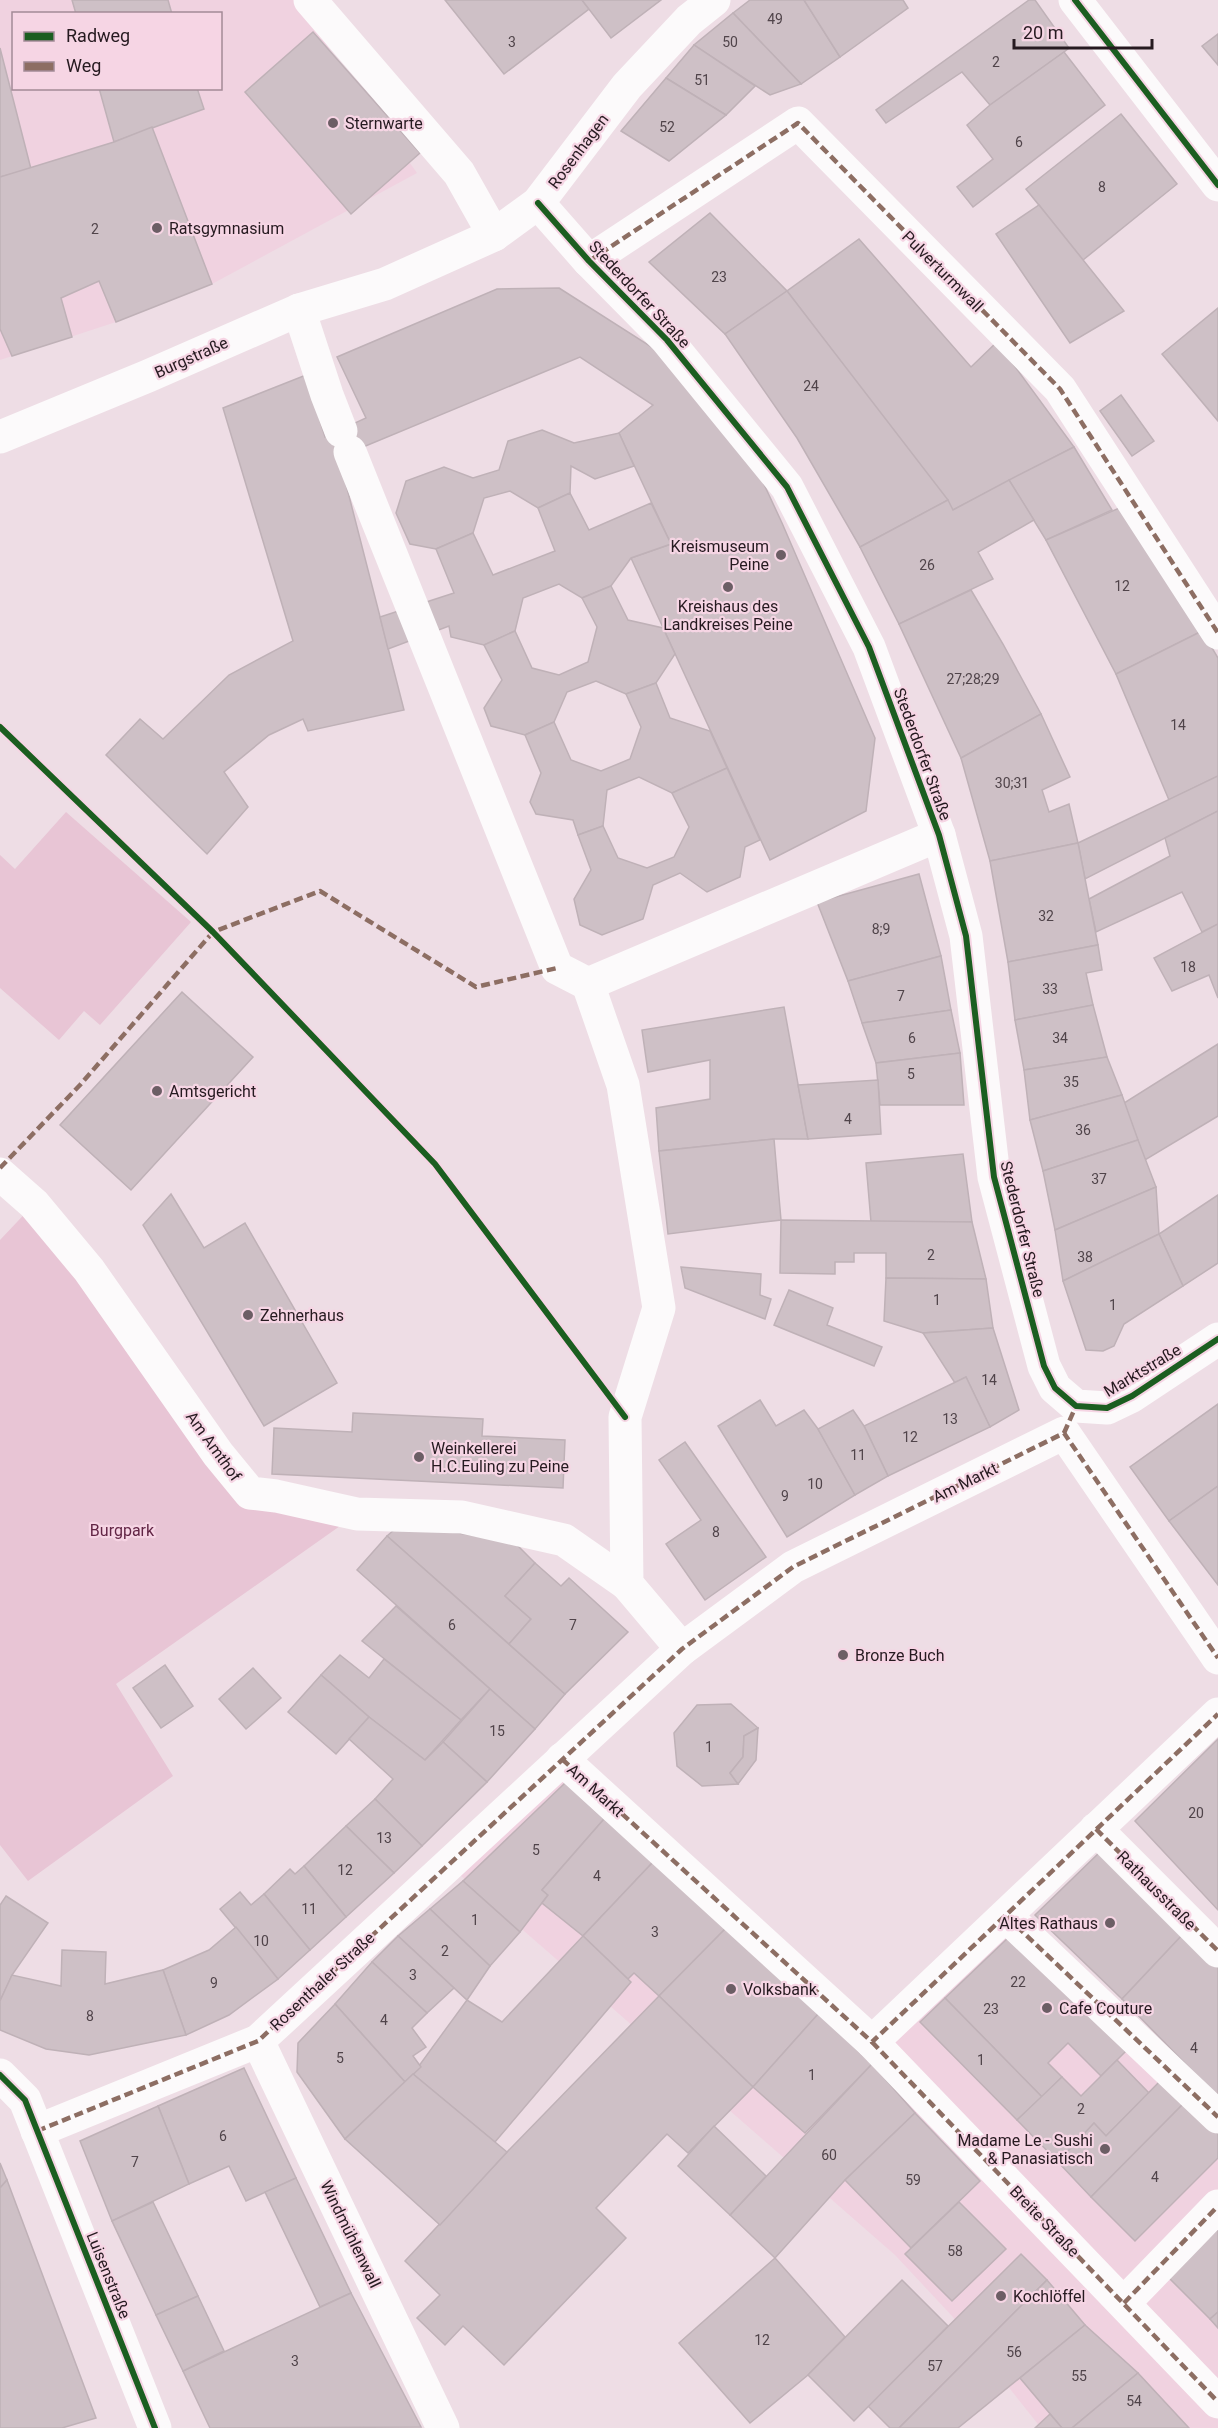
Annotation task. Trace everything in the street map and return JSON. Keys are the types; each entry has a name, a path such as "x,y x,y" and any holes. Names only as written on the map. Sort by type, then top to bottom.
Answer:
{"street":[{"path":"310,0 459,173 494,235"},
{"name":"Rosenhagen","path":"385,284 494,235 538,203 627,86 689,20 714,0"},
{"path":"1075,0 1218,185"},
{"name":"Pulverturmwall","path":"589,261 798,123 1060,389 1218,633"},
{"name":"Stederdorfer Straße","path":"538,203 589,261 667,340 788,487 869,647 939,835 966,936 994,1178 1044,1366 1055,1388 1076,1406"},
{"name":"Burgstraße","path":"0,437 299,310 385,284"},
{"path":"299,310 345,441 558,968 588,984 623,1085 659,1308 625,1417 627,1584"},
{"path":"588,984 939,835"},
{"name":"Am Amthof","path":"0,1174 34,1204 89,1270 218,1454 250,1493 276,1496 357,1514 462,1517 564,1540 627,1584 682,1649"},
{"name":"Marktstraße","path":"1076,1406 1107,1408 1132,1396 1218,1339"},
{"name":"Am Markt","path":"872,2042 562,1759 682,1649 793,1567 1064,1433 1218,1658"},
{"path":"872,2042 1007,1917 1218,1714"},
{"name":"Rosenthaler Straße","path":"38,2131 258,2041 562,1759"},
{"name":"Rathausstraße","path":"1096,1829 1218,1951"},
{"path":"1007,1917 1218,2118"},
{"name":"Windmühlenwall","path":"258,2041 443,2428"},
{"name":"Breite Straße","path":"872,2042 1218,2402"},
{"name":"Luisenstraße","path":"0,2075 25,2100 155,2428"},
{"path":"1124,2303 1218,2206"}],"shaded area":[{"name":"Ratsgymnasium","path":"0,0 295,0 417,173 212,284 116,322 0,360"},
{"path":"568,1774 873,2051 1021,1915 1218,2103 1218,2428 1041,2428 952,2316 895,2255 460,1875"}],"green space":[{"path":"66,812 191,922 100,1025 84,1011 59,1040 0,988 0,855 15,869"},
{"name":"Burgpark","path":"34,1204 250,1493 357,1514 116,1684 173,1776 28,1881 0,1845 0,1240"}],"building":[{"path":"72,0 168,0 171,12 75,12"},
{"path":"445,0 582,0 589,9 504,74"},
{"path":"582,0 661,0 611,38"},
{"path":"750,0 804,0 840,57 801,84 733,13"},
{"path":"804,0 903,0 908,8 840,57"},
{"path":"1029,0 1035,0 1069,48 990,105 962,72 886,123 876,110"},
{"path":"733,13 801,84 770,95 694,45"},
{"name":"Sternwarte","path":"313,32 420,153 351,214 245,92"},
{"path":"1218,34 1218,65 1202,46"},
{"path":"694,45 755,86 726,115 666,78"},
{"path":"0,48 31,169 0,177"},
{"path":"1064,52 1105,105 973,207 957,187 993,159 967,125 990,105"},
{"path":"666,78 726,115 669,161 621,131"},
{"path":"100,90 198,90 204,109 114,142"},
{"path":"1121,114 1177,184 1083,260 1026,189"},
{"path":"152,127 212,284 116,322 99,281 61,298 72,337 12,356 0,329 0,177 114,142"},
{"path":"1039,205 1124,311 1070,343 996,234"},
{"path":"710,213 787,291 725,334 649,262"},
{"path":"859,239 971,367 997,342 1074,447 953,510 787,291"},
{"name":"Kreishaus des Landkreises Peine","path":"559,288 661,353 749,452 875,738 866,811 770,860 631,558 671,544 619,433 653,405 580,357 339,457 404,710 308,731 303,719 269,735 224,772 248,807 207,854 106,755 140,719 163,739 229,675 293,641 223,408 306,375 325,437 366,418 337,357 497,289"},
{"path":"787,291 948,500 860,547 797,438 725,334"},
{"path":"1218,308 1218,421 1162,354"},
{"path":"1121,395 1154,441 1132,456 1100,411"},
{"path":"542,430 574,443 619,433 634,466 595,479 571,466 570,493 538,508 510,491 484,498 473,533 436,549 410,544 396,513 406,481 444,467 473,478 499,470 508,441"},
{"path":"1074,447 1112,510 1046,540 1009,480"},
{"path":"1009,480 1034,520 978,552 993,579 899,624 860,547 948,500 953,510"},
{"path":"570,493 589,530 651,503 671,544 631,558 611,586 582,598 559,584 523,598 515,631 484,645 451,637 449,626 388,649 380,617 454,593 436,549 473,533 493,575 555,551 538,508"},
{"path":"1124,506 1202,631 1116,674 1046,540"},
{"path":"611,586 628,620 663,628 675,654 656,683 626,694 596,681 567,692 554,722 525,735 491,726 484,708 502,680 484,645 515,631 532,668 559,675 588,662 597,627 582,598"},
{"path":"971,590 1041,714 961,758 899,624"},
{"path":"1202,631 1218,658 1218,776 1169,800 1116,674"},
{"path":"656,683 670,718 710,731 727,768 672,793 639,777 607,790 603,826 578,835 573,820 536,814 530,802 541,773 525,735 554,722 571,760 601,771 630,759 641,727 626,694"},
{"path":"1041,714 1070,777 1042,790 1049,812 1069,804 1078,843 990,861 961,758"},
{"path":"727,768 760,840 745,847 740,877 707,892 680,873 653,885 643,919 602,935 580,925 574,899 591,870 578,835 603,826 618,858 647,868 674,857 689,827 672,793"},
{"path":"1218,776 1218,811 1085,879 1078,843"},
{"path":"1218,811 1218,924 1202,932 1182,892 1096,932 1089,899 1170,856 1165,838"},
{"path":"1078,843 1098,945 1008,962 990,861"},
{"path":"919,874 941,956 848,981 817,902"},
{"path":"1218,924 1218,998 1209,975 1172,991 1154,958"},
{"path":"1098,945 1102,970 1086,973 1093,1005 1015,1020 1008,962"},
{"path":"941,956 951,1010 862,1023 848,981"},
{"name":"Amtsgericht","path":"182,992 253,1057 131,1190 60,1125"},
{"path":"1093,1005 1107,1057 1024,1070 1015,1020"},
{"path":"784,1007 808,1139 774,1139 659,1151 656,1108 710,1099 710,1060 648,1072 642,1030"},
{"path":"951,1010 960,1053 876,1063 862,1023"},
{"path":"1218,1044 1218,1116 1145,1160 1124,1103"},
{"path":"960,1053 964,1105 880,1105 876,1063"},
{"path":"1107,1057 1122,1095 1030,1120 1024,1070"},
{"path":"878,1080 881,1134 808,1139 798,1085"},
{"path":"1122,1095 1138,1140 1043,1171 1030,1120"},
{"path":"774,1139 781,1220 668,1234 659,1151"},
{"path":"1138,1140 1156,1187 1055,1230 1043,1171"},
{"path":"963,1154 972,1222 871,1222 866,1163"},
{"path":"1156,1187 1159,1234 1063,1281 1055,1230"},
{"name":"Zehnerhaus","path":"171,1194 204,1248 245,1223 337,1383 264,1426 143,1225"},
{"path":"1218,1195 1218,1263 1183,1286 1159,1234"},
{"path":"781,1220 972,1222 986,1279 886,1278 886,1253 854,1253 854,1262 835,1262 835,1274 780,1273"},
{"path":"1159,1234 1183,1286 1124,1324 1114,1346 1103,1351 1086,1350 1063,1281"},
{"path":"681,1267 761,1274 760,1295 771,1299 765,1319 685,1288"},
{"path":"886,1278 986,1279 993,1328 923,1333 884,1321"},
{"path":"789,1290 833,1308 827,1325 882,1347 874,1366 774,1325"},
{"path":"993,1328 1019,1410 990,1427 966,1377 955,1383 923,1333"},
{"path":"966,1377 990,1427 888,1476 864,1426"},
{"path":"760,1400 776,1426 804,1410 818,1429 855,1495 787,1537 718,1426"},
{"path":"1218,1404 1218,1486 1169,1521 1130,1467"},
{"path":"853,1410 864,1426 888,1476 855,1495 818,1429"},
{"name":"Weinkellerei H.C.Euling zu Peine","path":"353,1413 483,1419 482,1436 565,1440 563,1488 272,1474 274,1428 352,1432"},
{"path":"685,1442 766,1557 705,1600 666,1544 701,1520 659,1460"},
{"path":"1218,1486 1218,1585 1169,1521"},
{"path":"401,1524 514,1542 535,1563 505,1596 531,1619 509,1644 387,1536"},
{"path":"387,1536 565,1694 535,1729 357,1570"},
{"path":"535,1563 561,1586 569,1578 628,1632 565,1694 509,1644 531,1619 505,1596"},
{"path":"396,1606 490,1689 461,1720 362,1641"},
{"path":"340,1655 369,1678 384,1659 461,1720 425,1760 369,1717 321,1675"},
{"path":"165,1665 193,1706 161,1728 133,1688"},
{"path":"253,1668 281,1698 246,1729 219,1699"},
{"path":"321,1675 369,1717 336,1754 288,1712"},
{"path":"490,1689 535,1729 487,1782 443,1742"},
{"path":"731,1704 758,1728 744,1736 743,1757 730,1773 738,1784 702,1786 677,1766 674,1733 697,1705"},
{"path":"369,1717 425,1760 443,1742 487,1782 422,1846 375,1799 393,1779 349,1739"},
{"path":"758,1728 756,1760 738,1784 730,1773 743,1757 744,1736"},
{"path":"1218,1739 1218,1910 1135,1821"},
{"path":"565,1783 604,1819 542,1890 548,1895 520,1932 463,1881"},
{"path":"375,1799 422,1846 394,1873 346,1826"},
{"path":"604,1819 653,1862 583,1936 542,1903 548,1895 542,1890"},
{"path":"346,1826 394,1873 346,1917 304,1866"},
{"name":"Altes Rathaus","path":"1104,1848 1185,1932 1122,1999 1035,1915"},
{"path":"653,1862 727,1927 659,1996 634,1973 628,1979 583,1936"},
{"path":"304,1866 346,1917 310,1950 264,1894 290,1869 295,1874"},
{"path":"463,1881 520,1932 490,1966 430,1909"},
{"path":"240,1892 251,1905 264,1894 310,1950 278,1979 220,1909"},
{"path":"6,1896 48,1923 12,1975 0,2001 0,1905"},
{"path":"430,1909 490,1966 467,2000 398,1936"},
{"path":"236,1927 278,1979 229,2015 186,2035 163,1970 209,1950"},
{"path":"727,1927 819,2013 753,2087 659,1996"},
{"path":"1185,1932 1218,1966 1218,2097 1122,1999"},
{"path":"398,1936 454,1988 427,2013 372,1962"},
{"path":"583,1936 631,1982 495,2142 413,2074 467,2000 502,2022"},
{"path":"1010,1936 1130,2047 1101,2076 1068,2043 1048,2063 1062,2077 1042,2097 945,1998"},
{"path":"62,1950 106,1952 105,1984 163,1970 186,2035 89,2055 46,2049 0,2030 0,2001 12,1975 61,1986"},
{"path":"372,1962 427,2013 412,2028 426,2047 413,2056 421,2067 405,2082 335,2004"},
{"path":"659,1996 753,2087 688,2153 667,2134 596,2208 626,2238 504,2365 463,2326 445,2345 417,2318 440,2295 405,2261"},
{"path":"945,1998 1042,2097 1017,2120 920,2022"},
{"path":"335,2004 405,2082 345,2139 297,2072 298,2043"},
{"path":"819,2013 872,2064 805,2133 753,2087"},
{"path":"1117,2060 1149,2093 1106,2136 1094,2123 1058,2162 1017,2120 1062,2077 1081,2096"},
{"path":"872,2064 915,2113 845,2180 775,2258 730,2215"},
{"path":"244,2068 296,2178 246,2201 229,2166 189,2184 158,2106"},
{"path":"413,2074 507,2152 440,2225 345,2139"},
{"name":"Madame Le - Sushi & Panasiatisch","path":"1162,2079 1185,2102 1091,2197 1058,2162 1094,2123 1106,2136"},
{"path":"1185,2102 1218,2134 1218,2158 1135,2241 1091,2197"},
{"path":"158,2106 189,2184 112,2221 80,2141"},
{"path":"915,2113 980,2181 911,2248 845,2180"},
{"path":"714,2126 766,2176 730,2215 678,2166"},
{"path":"0,2163 7,2180 0,2188"},
{"path":"296,2178 351,2293 320,2307 265,2192"},
{"path":"7,2180 96,2418 62,2428 0,2428 0,2188"},
{"path":"153,2202 198,2296 156,2315 112,2221"},
{"path":"959,2202 1006,2249 952,2301 905,2254"},
{"path":"1218,2229 1218,2312 1210,2319 1168,2277"},
{"path":"1021,2254 1047,2280 899,2428 890,2428 868,2406"},
{"path":"775,2258 845,2337 808,2375 750,2423 679,2343"},
{"path":"902,2280 948,2326 854,2421 808,2375"},
{"path":"1047,2280 1085,2325 958,2428 899,2428"},
{"path":"351,2293 421,2427 210,2428 183,2371"},
{"path":"198,2296 224,2351 183,2371 156,2315"},
{"path":"1218,2312 1218,2328 1210,2319"},
{"path":"1085,2325 1138,2373 1072,2428 1062,2428 1020,2378"},
{"path":"1138,2373 1189,2428 1072,2428"},
{"path":"1050,2414 1062,2428 1035,2428"}],"marked path":[{"path":"589,261 798,123 1060,389 1218,633"},
{"path":"0,1168 80,1085 213,932 320,891 476,987 557,968"},
{"path":"1064,1433 1076,1406"},
{"path":"37,2131 258,2041 682,1649 793,1567 1064,1433 1218,1658"},
{"path":"562,1759 872,2042 1218,1714"},
{"path":"1096,1829 1218,1951"},
{"path":"1007,1917 1218,2117"},
{"path":"872,2042 1218,2402"},
{"path":"1124,2303 1218,2206"}],"cycle path":[{"path":"1075,0 1218,185"},
{"path":"538,203 589,261 667,340 787,487 869,647 939,835 966,936 994,1177 1044,1366 1055,1388 1076,1406 1107,1408 1132,1396 1218,1339"},
{"path":"0,727 213,932 435,1164 625,1417"},
{"path":"0,2075 25,2100 155,2428"}],"place":[{"name":"Sternwarte","path":"333,123"},
{"name":"Ratsgymnasium","path":"157,228"},
{"name":"Kreismuseum Peine","path":"781,555"},
{"name":"Kreishaus des Landkreises Peine","path":"728,587"},
{"name":"Amtsgericht","path":"157,1091"},
{"name":"Zehnerhaus","path":"248,1315"},
{"name":"Weinkellerei H.C.Euling zu Peine","path":"419,1457"},
{"name":"Bronze Buch","path":"843,1655"},
{"name":"Altes Rathaus","path":"1110,1923"},
{"name":"Volksbank","path":"731,1989"},
{"name":"Cafe Couture","path":"1047,2008"},
{"name":"Madame Le - Sushi & Panasiatisch","path":"1105,2149"},
{"name":"Kochlöffel","path":"1001,2296"}]}
